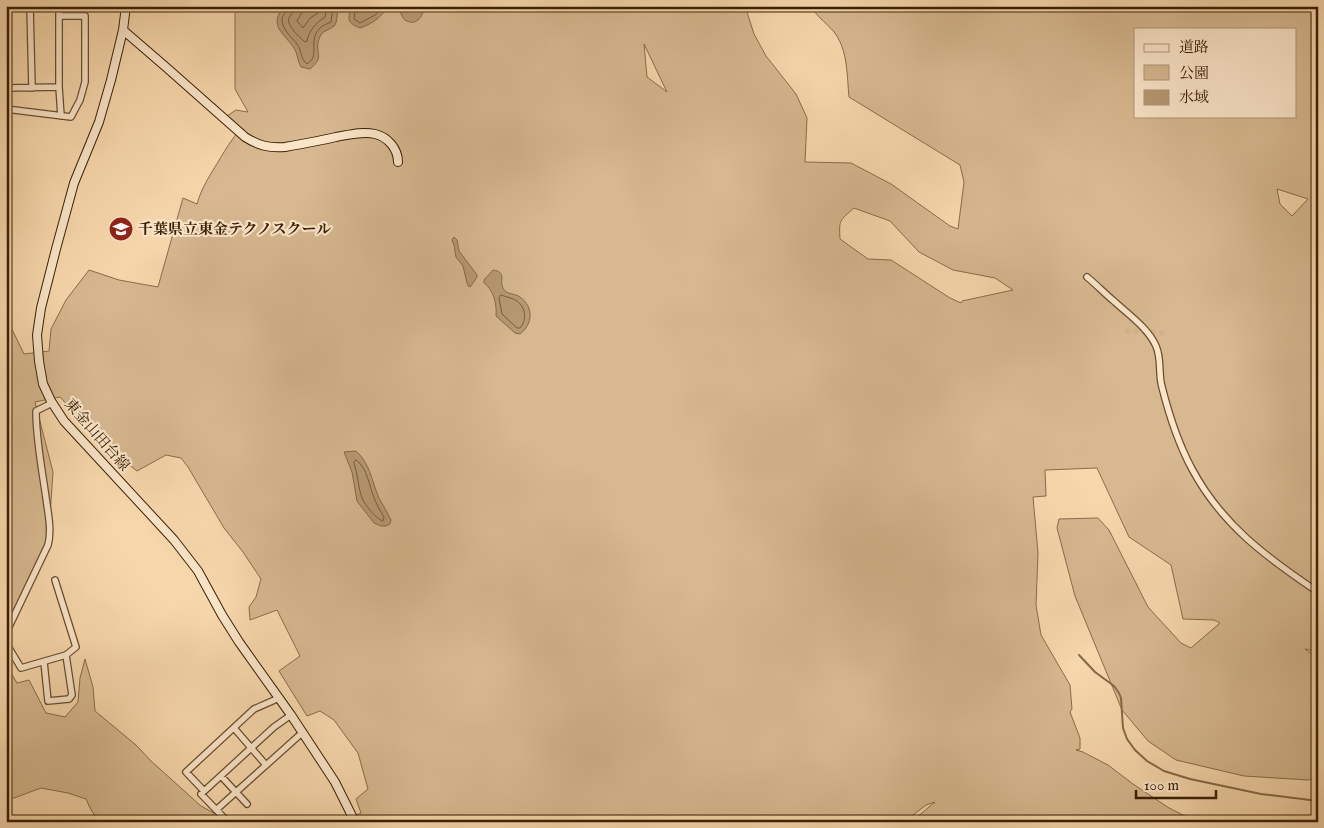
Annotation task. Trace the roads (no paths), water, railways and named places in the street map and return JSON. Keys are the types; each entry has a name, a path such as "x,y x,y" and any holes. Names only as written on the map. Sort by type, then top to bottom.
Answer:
{"main road":[{"name":"東金山田台線","path":"126,6 123,30 111,80 99,122 74,183 41,308 37,335 43,384 52,403 64,421 177,544 198,571 239,642 303,732 334,782 355,822"},
{"path":"123,30 245,137 256,144 285,147 357,133 375,134 388,140 394,147 398,162"}],"street":[{"path":"30,6 32,88"},
{"path":"59,6 61,116"},
{"path":"6,109 71,118 80,100 85,82 85,16 59,16"},
{"path":"6,88 59,87"},
{"path":"1086,277 1134,319 1150,336 1156,346 1160,359 1161,385 1176,434 1191,468 1207,493 1232,525 1255,547 1318,592"},
{"path":"6,633 50,538 48,510 36,427 36,412 52,403"},
{"path":"6,643 21,668 66,655 76,647 56,580"},
{"path":"44,662 48,701 69,699 72,695 66,655"},
{"path":"204,792 186,772 254,709 279,698"},
{"path":"228,822 201,794 274,727 291,715"},
{"path":"234,728 266,764"},
{"path":"216,810 303,732"},
{"path":"221,776 247,804"}],"water":[{"path":"285,6 338,6 335,24 320,36 318,44 319,57 315,65 310,69 301,67 294,48 277,24 277,18"},
{"path":"352,6 424,6 423,13 417,21 405,20 400,11 389,9 373,22 360,28 349,20"},
{"path":"454,237 457,240 459,251 477,275 469,287 463,266 456,257 452,240"},
{"path":"493,270 501,274 504,290 520,297 525,301 530,310 529,321 520,334 515,333 496,316 494,298 484,283 484,280"},
{"path":"356,451 365,461 379,498 391,520 390,524 386,526 374,523 357,501 352,472 344,452"}],"waterway":[{"path":"1079,655 1095,672 1114,686 1119,693 1123,728 1127,739 1147,761 1164,771 1190,779 1261,794 1318,801"}],"tunnel":[{"path":"1125,331 1167,333"}],"place":[{"name":"千葉県立東金テクノスクール","path":"121,229"}]}
